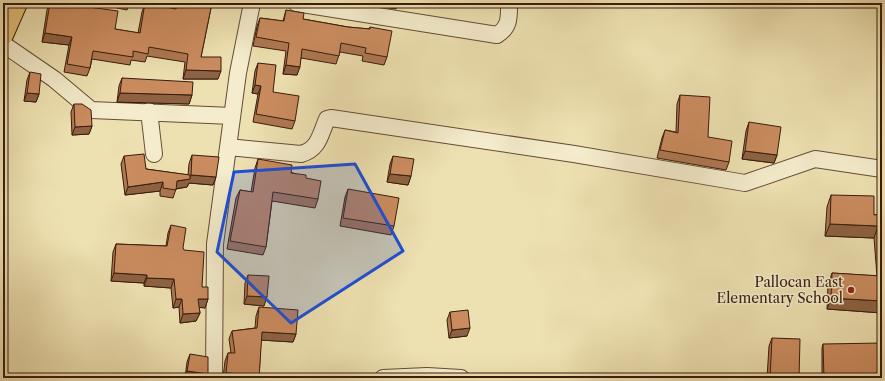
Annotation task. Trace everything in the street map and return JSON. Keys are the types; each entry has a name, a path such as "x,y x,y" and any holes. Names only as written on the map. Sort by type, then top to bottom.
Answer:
{"main road":[{"path":"3,35 17,3"}],"street":[{"path":"214,378 215,244 232,116 252,3"},
{"path":"296,3 497,35 504,31 508,24 509,3"},
{"path":"3,44 54,79 91,110 149,111 232,116"},
{"path":"149,111 154,154"},
{"path":"228,147 301,154 309,152 316,147 327,119 331,118 574,154 745,183 815,159 882,169"},
{"path":"383,378 427,376 461,378"}],"highlighted area":[{"path":"355,164 403,251 291,323 217,252 234,172"}],"building":[{"path":"50,3 118,11 115,29 140,33 145,3 176,9 177,3 212,3 201,57 221,57 221,71 186,70 188,54 149,47 148,54 133,51 133,57 93,51 90,68 67,64 72,37 45,33"},
{"path":"286,10 304,13 303,19 348,27 370,29 370,27 392,31 387,57 365,53 366,48 341,43 339,56 302,49 300,67 286,65 289,43 256,37 260,18 284,21"},
{"path":"258,63 276,65 273,92 299,96 295,121 256,114 261,86 255,85"},
{"path":"30,72 41,74 39,94 27,93"},
{"path":"122,78 193,82 192,95 120,93"},
{"path":"680,95 710,97 708,137 732,141 729,162 660,150 665,130 678,133"},
{"path":"74,104 82,104 91,110 92,126 75,127"},
{"path":"749,122 781,127 777,155 745,151"},
{"path":"144,154 146,169 190,175 190,179 177,181 176,190 163,188 163,182 128,187 124,156"},
{"path":"192,155 219,157 216,177 191,175"},
{"path":"393,156 414,159 411,176 390,174"},
{"path":"258,159 292,165 291,173 306,175 306,178 321,181 318,199 273,192 266,247 230,241 240,190 253,192"},
{"path":"348,189 399,198 394,226 343,218"},
{"path":"831,195 874,196 874,215 882,214 882,276 878,226 830,224"},
{"path":"171,225 186,228 184,250 204,252 202,287 208,287 208,299 198,299 200,313 183,314 182,299 176,299 174,279 147,278 147,275 114,273 116,244 167,246"},
{"path":"832,273 882,276 882,301 831,298"},
{"path":"248,275 269,276 267,297 247,296"},
{"path":"259,307 298,310 296,334 262,332 259,378 245,378 245,374 226,373 228,353 235,353 232,331 257,328"},
{"path":"468,310 470,328 452,330 450,312"},
{"path":"772,338 800,339 799,378 770,378"},
{"path":"882,343 882,378 824,378 823,344"},
{"path":"190,354 208,357 208,374 187,371"}],"place":[{"name":"Pallocan East Elementary School","path":"851,290"}]}
